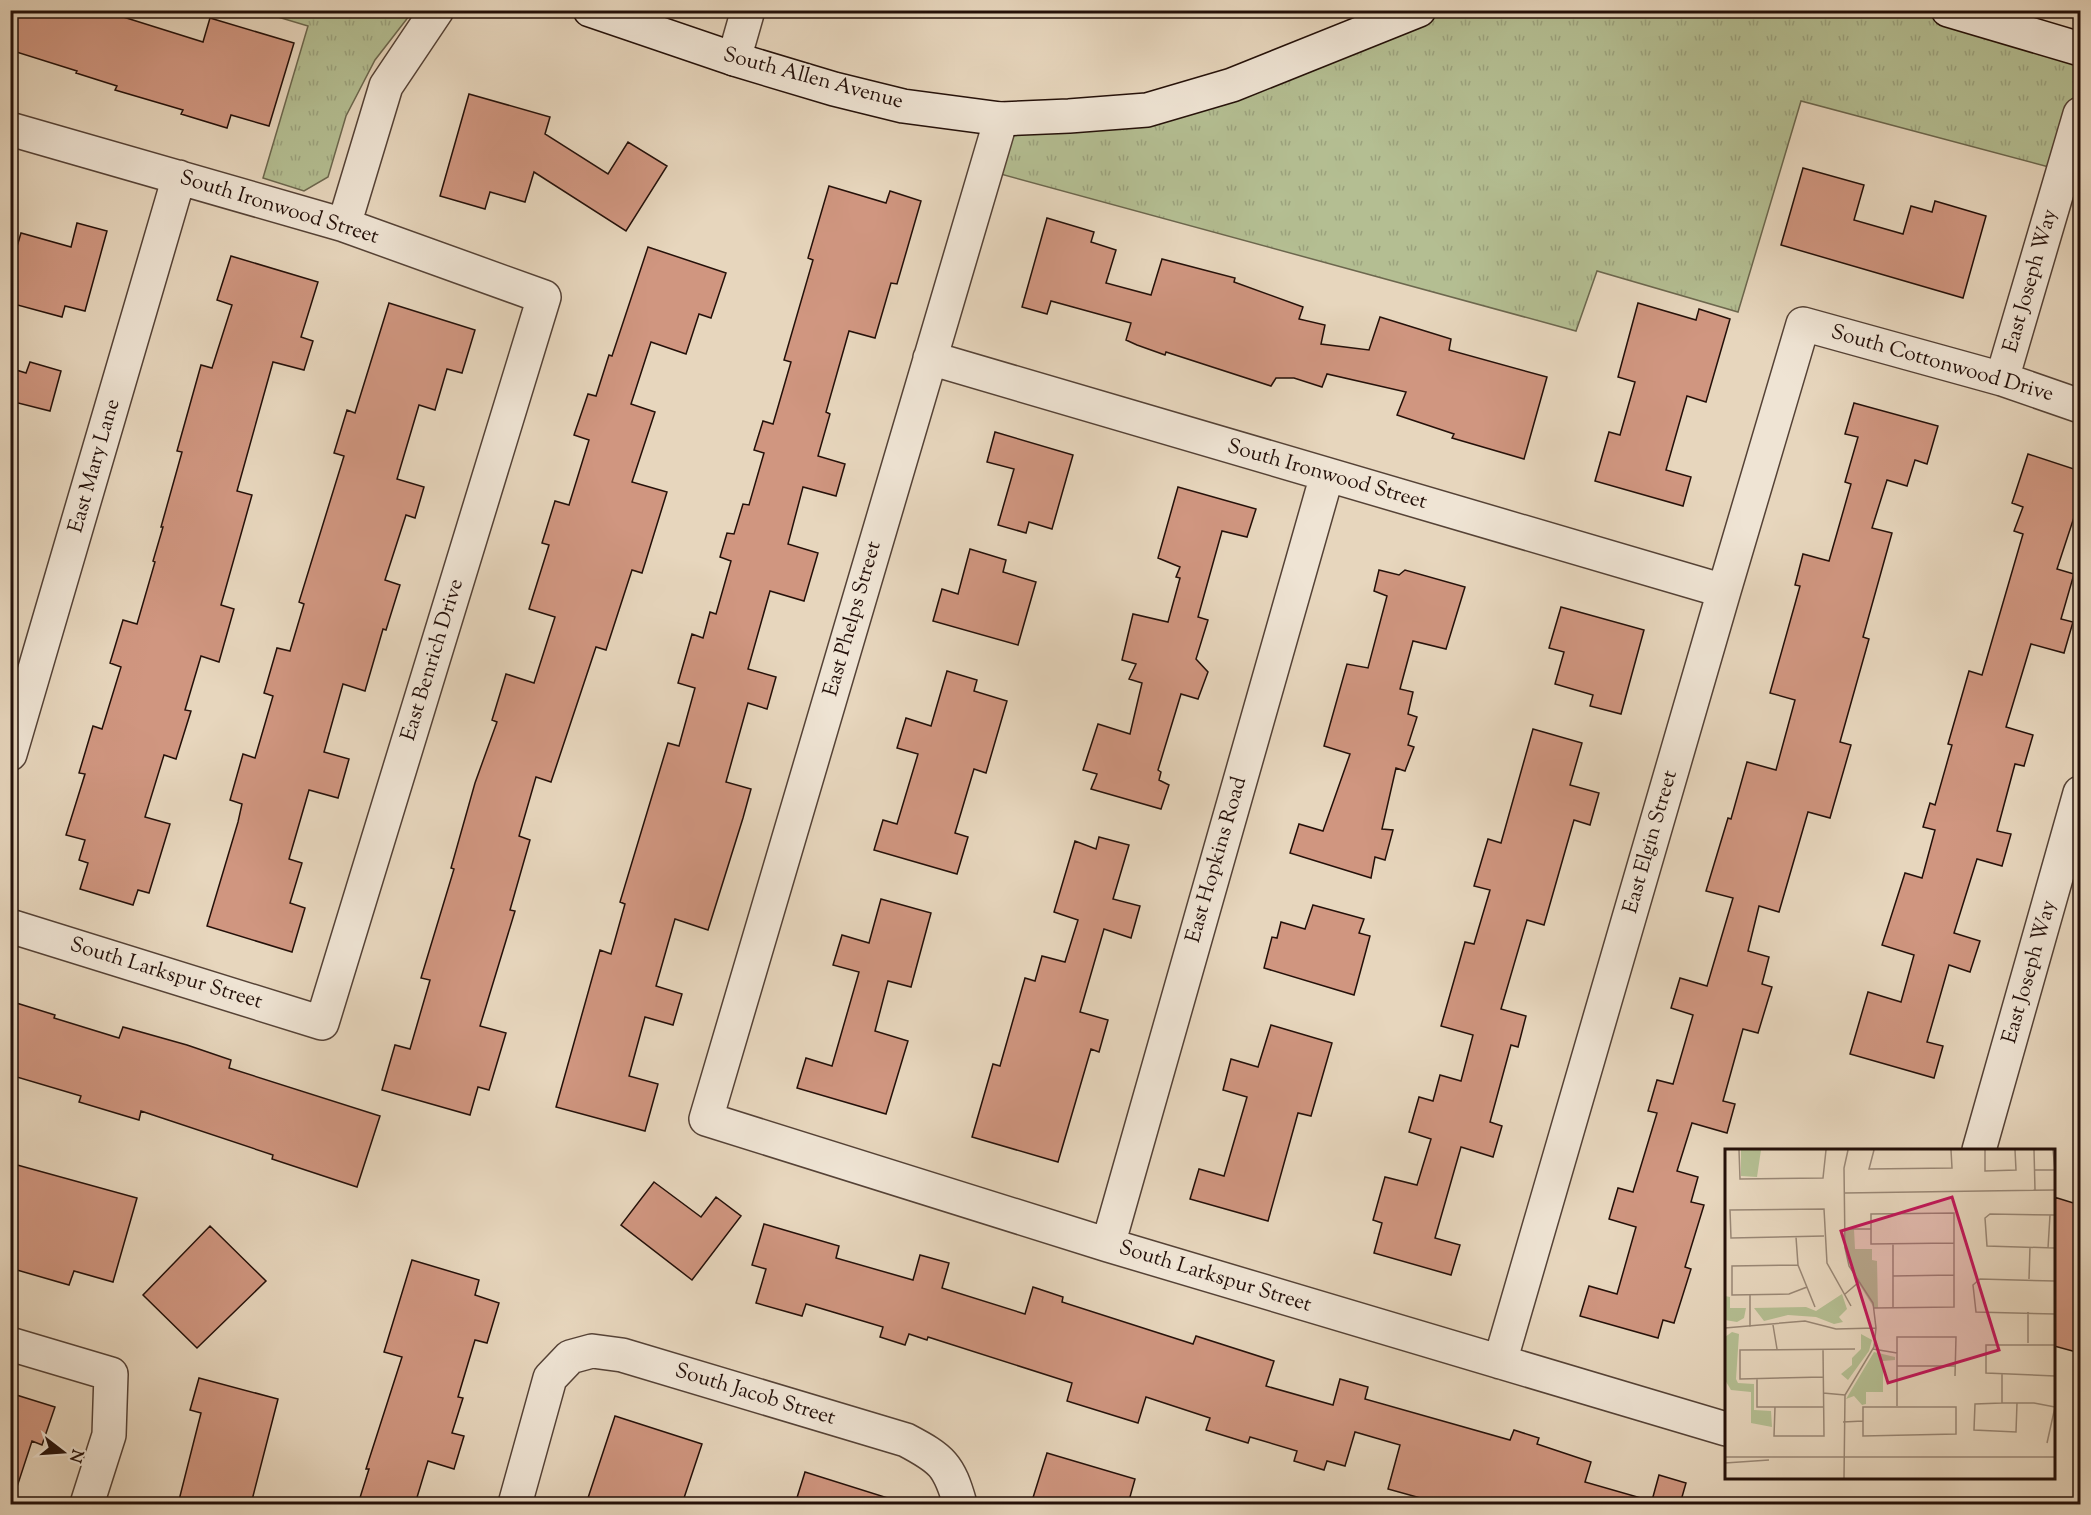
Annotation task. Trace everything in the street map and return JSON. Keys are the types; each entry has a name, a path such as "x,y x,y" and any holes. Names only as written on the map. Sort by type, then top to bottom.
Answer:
{"street":[{"path":"344,225 386,86 437,10"},
{"name":"South Allen Avenue","path":"590,10 734,59 834,89 903,106 1001,119 1147,110 1232,85 1374,19 1419,10"},
{"path":"734,59 748,10"},
{"path":"1948,10 2080,49"},
{"name":"East Joseph Way","path":"2002,379 2080,114"},
{"name":"East Phelps Street","path":"706,1119 1001,119"},
{"name":"South Ironwood Street","path":"10,129 344,225 544,297"},
{"name":"East Mary Lane","path":"10,754 179,177"},
{"name":"East Benrich Drive","path":"322,1023 544,297"},
{"name":"South Cottonwood Drive","path":"1803,324 2002,379 2080,406"},
{"name":"East Elgin Street","path":"1500,1362 1803,324"},
{"name":"South Ironwood Street","path":"930,358 1724,591"},
{"name":"East Hopkins Road","path":"1108,1245 1326,475"},
{"name":"East Joseph Way","path":"1979,1149 2080,793"},
{"name":"South Larkspur Street","path":"10,926 322,1023"},
{"name":"South Larkspur Street","path":"706,1119 1108,1245 1725,1429"},
{"path":"10,1344 111,1374 108,1435 87,1504"},
{"name":"South Jacob Street","path":"515,1504 550,1378 570,1357 592,1351 622,1355 906,1440 935,1456 956,1492"}],"green space":[{"path":"258,11 413,11 375,60 346,116 328,177 304,191 263,178 308,26"},
{"path":"1419,11 1948,11 2080,49 2080,114 2064,171 1801,101 1738,312 1597,271 1576,331 986,170 1001,119 1147,110"}],"building":[{"path":"10,10 101,10 203,42 210,18 294,43 269,126 231,115 227,128 181,114 183,110 115,90 117,86 76,73 77,71 10,50"},
{"path":"469,94 550,117 545,134 608,174 628,142 667,166 626,231 534,172 525,202 490,192 485,209 440,196"},
{"path":"1803,168 1864,185 1854,220 1903,234 1911,206 1932,212 1935,201 1986,216 1963,298 1781,245"},
{"path":"829,186 886,203 890,191 921,201 897,284 891,283 875,338 849,331 826,412 830,414 818,456 845,464 836,496 803,487 788,544 818,553 804,601 770,591 748,669 776,677 767,709 748,703 726,782 751,789 743,818 708,930 675,919 656,986 682,994 673,1025 645,1017 629,1076 658,1084 645,1131 556,1107 600,950 611,954 625,904 620,902 668,743 679,746 695,688 678,683 692,634 703,638 710,612 716,614 731,561 720,557 727,533 734,534 743,504 749,505 764,453 754,450 763,421 773,424 791,362 784,360 813,260 808,258"},
{"path":"1047,218 1094,232 1091,242 1116,250 1106,283 1151,295 1162,259 1235,278 1234,282 1303,307 1299,319 1325,325 1321,344 1369,350 1380,317 1451,339 1449,350 1547,377 1524,459 1452,438 1454,434 1397,415 1406,392 1327,374 1322,387 1294,378 1276,378 1271,386 1137,345 1126,340 1131,323 1051,301 1047,314 1022,307"},
{"path":"77,223 107,231 85,311 65,306 62,317 10,303 10,270 21,233 71,247"},
{"path":"648,247 726,273 711,318 699,314 686,354 651,342 631,404 655,412 632,482 667,492 642,573 632,570 606,650 596,647 551,782 536,777 519,836 530,840 510,910 515,911 480,1026 506,1033 489,1090 478,1087 470,1115 382,1090 395,1045 410,1049 430,980 421,978 454,869 451,868 475,783 497,722 492,720 506,674 534,683 555,617 529,609 549,545 542,543 555,501 569,505 589,440 574,435 588,394 596,396 609,355 612,356"},
{"path":"231,256 318,282 301,337 313,341 304,370 273,362 237,491 252,495 221,605 234,609 219,662 201,656 185,710 191,711 176,759 164,755 145,817 170,824 149,893 138,890 133,905 80,889 88,863 79,860 85,840 66,835 85,774 79,773 93,726 102,729 121,667 110,663 123,620 137,624 155,562 153,561 163,527 161,527 182,452 177,451 201,365 212,368 232,305 217,300"},
{"path":"389,303 475,330 462,373 447,369 435,410 419,405 397,479 424,487 415,518 406,515 385,580 400,585 386,630 383,629 365,691 343,684 324,752 349,759 338,798 309,790 289,859 302,863 290,903 305,908 292,952 207,926 242,804 230,800 243,754 255,758 273,696 264,693 277,648 290,651 304,604 299,602 344,456 334,453 347,410 355,413"},
{"path":"1638,303 1696,320 1699,309 1730,319 1706,402 1687,396 1666,470 1691,477 1683,506 1595,481 1609,432 1620,435 1635,382 1618,377"},
{"path":"30,362 61,371 50,411 10,401 10,368 26,373"},
{"path":"1854,403 1938,426 1927,464 1915,460 1907,486 1887,480 1872,528 1892,533 1863,637 1869,639 1840,742 1851,745 1830,818 1808,812 1779,912 1759,906 1748,951 1769,957 1762,984 1772,987 1758,1033 1743,1029 1723,1101 1735,1104 1727,1133 1692,1123 1677,1171 1698,1177 1691,1202 1704,1205 1685,1267 1691,1269 1674,1323 1663,1320 1658,1338 1580,1316 1589,1286 1617,1294 1636,1227 1609,1219 1618,1188 1633,1192 1657,1113 1648,1111 1657,1080 1673,1084 1693,1015 1671,1008 1680,978 1707,986 1733,898 1706,891 1728,818 1731,819 1747,762 1776,770 1795,700 1770,693 1800,586 1795,585 1803,554 1829,561 1851,484 1845,482 1858,437 1845,434"},
{"path":"995,432 1073,455 1052,529 1029,522 1026,533 998,525 1014,469 987,462"},
{"path":"2028,454 2080,471 2080,499 2057,569 2074,574 2061,619 2073,622 2064,653 2031,644 2006,727 2033,735 2024,766 2015,764 1997,831 2011,834 2002,866 1977,859 1954,933 1980,941 1970,972 1949,965 1927,1042 1943,1046 1934,1078 1850,1054 1868,992 1901,1002 1914,955 1882,945 1905,873 1922,878 1935,830 1923,827 1930,803 1935,805 1952,745 1948,744 1969,671 1982,675 2023,534 2014,531 2023,507 2012,503"},
{"path":"1178,487 1256,509 1247,537 1222,531 1198,617 1208,620 1196,659 1208,672 1198,699 1181,694 1158,770 1161,772 1159,780 1169,785 1161,809 1091,789 1097,774 1083,770 1098,724 1130,734 1142,683 1129,679 1136,664 1122,660 1133,614 1168,622 1180,578 1176,577 1180,567 1158,558"},
{"path":"970,549 1006,560 1003,572 1036,582 1018,645 933,621 942,589 958,594"},
{"path":"1379,570 1399,575 1405,570 1465,587 1446,649 1413,641 1400,689 1413,692 1408,714 1417,717 1408,745 1414,747 1405,771 1396,768 1382,829 1393,830 1385,860 1375,857 1371,878 1290,853 1299,824 1323,831 1350,754 1324,746 1347,664 1368,668 1387,596 1374,591"},
{"path":"1561,607 1644,630 1621,714 1590,706 1593,695 1555,684 1564,652 1549,648"},
{"path":"947,671 977,680 974,691 1007,701 986,773 974,769 955,833 968,837 957,874 874,850 883,820 897,824 918,754 897,748 906,718 931,726"},
{"path":"1533,729 1582,743 1570,785 1599,793 1590,825 1574,820 1544,925 1527,920 1501,1009 1526,1016 1518,1047 1511,1045 1490,1122 1502,1126 1493,1157 1461,1147 1435,1238 1460,1245 1451,1275 1374,1253 1382,1223 1373,1220 1385,1177 1417,1185 1431,1139 1409,1132 1419,1097 1433,1101 1440,1075 1461,1081 1473,1035 1441,1026 1465,942 1474,944 1490,890 1474,886 1488,839 1501,843"},
{"path":"1099,837 1129,845 1113,899 1140,906 1131,938 1104,929 1080,1012 1108,1020 1099,1052 1091,1049 1058,1162 972,1137 993,1064 1000,1066 1025,978 1035,981 1042,956 1065,962 1078,920 1054,912 1075,841 1096,849"},
{"path":"881,899 931,913 911,987 888,981 875,1031 908,1041 886,1114 797,1088 806,1058 832,1066 859,972 833,965 842,935 869,943"},
{"path":"1313,905 1364,919 1359,933 1370,936 1354,995 1264,968 1272,937 1277,938 1281,922 1305,929"},
{"path":"10,1001 55,1015 54,1018 119,1038 123,1027 187,1045 231,1060 229,1068 380,1116 357,1187 272,1159 273,1155 141,1111 139,1120 79,1102 81,1096 10,1075"},
{"path":"1271,1025 1332,1043 1311,1116 1298,1113 1268,1221 1190,1199 1199,1169 1224,1176 1247,1097 1223,1090 1231,1059 1258,1067"},
{"path":"10,1163 137,1198 113,1282 74,1271 69,1285 10,1268"},
{"path":"654,1182 701,1217 716,1197 741,1216 692,1280 621,1225"},
{"path":"2055,1197 2080,1205 2080,1353 2055,1346"},
{"path":"764,1224 839,1246 836,1258 913,1280 920,1255 949,1263 942,1288 1025,1314 1033,1287 1063,1297 1062,1302 1193,1344 1196,1336 1274,1361 1266,1386 1333,1405 1340,1379 1368,1387 1365,1399 1510,1440 1514,1430 1539,1438 1537,1444 1591,1462 1585,1482 1641,1498 1640,1504 1442,1504 1388,1489 1400,1445 1355,1432 1345,1466 1327,1461 1324,1470 1294,1461 1297,1451 1250,1437 1248,1443 1206,1430 1210,1418 1146,1397 1138,1423 1067,1401 1072,1383 928,1337 927,1340 909,1334 905,1345 880,1337 883,1327 806,1304 802,1316 756,1303 766,1269 752,1265"},
{"path":"210,1226 266,1281 197,1348 143,1295"},
{"path":"412,1260 479,1280 475,1295 499,1303 487,1343 475,1340 458,1397 463,1398 452,1433 464,1436 454,1469 428,1461 415,1504 358,1504 369,1469 366,1469 402,1357 384,1352"},
{"path":"199,1378 278,1399 251,1504 178,1504 201,1413 190,1410"},
{"path":"10,1393 55,1407 42,1445 32,1441 15,1493 10,1492"},
{"path":"615,1416 702,1444 682,1504 586,1504"},
{"path":"1047,1453 1135,1479 1128,1504 1031,1504"},
{"path":"805,1472 891,1499 891,1504 795,1504"},
{"path":"1659,1475 1686,1483 1680,1504 1651,1504"}]}
